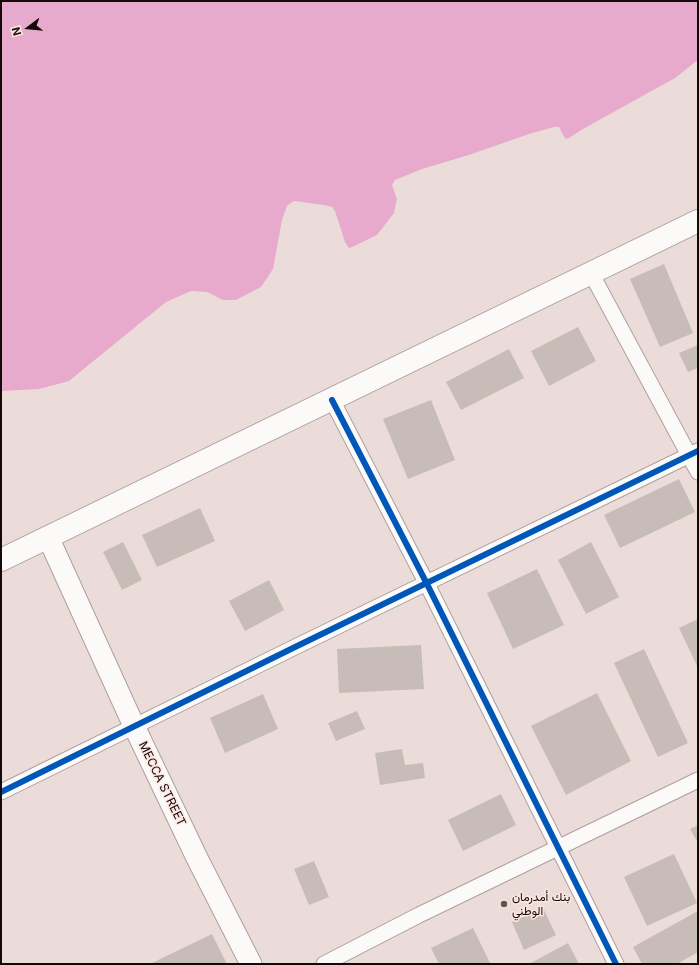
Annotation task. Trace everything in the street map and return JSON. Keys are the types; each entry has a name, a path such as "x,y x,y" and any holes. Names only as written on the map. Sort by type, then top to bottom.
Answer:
{"main road":[{"path":"1,560 698,221"},
{"name":"MECCA STREET","path":"48,537 134,726 251,964"}],"street":[{"path":"591,273 694,453 698,472"},
{"path":"332,400 427,584 616,964"},
{"path":"1,792 694,453"},
{"path":"324,964 419,915 698,780"}],"shaded area":[{"path":"1,1 698,1 698,60 675,78 569,138 566,139 559,127 554,127 422,169 395,180 392,185 397,199 394,213 377,235 350,248 345,242 335,211 332,207 294,201 287,206 282,220 273,269 261,287 236,300 223,300 207,292 191,291 166,302 69,381 39,389 1,391"}],"building":[{"path":"664,264 693,333 660,347 630,279"},
{"path":"578,327 596,361 549,386 531,351"},
{"path":"698,345 698,368 688,372 679,353"},
{"path":"509,349 524,378 461,410 446,382"},
{"path":"431,400 455,460 408,479 383,419"},
{"path":"679,479 695,512 620,548 604,515"},
{"path":"200,508 215,541 157,567 142,535"},
{"path":"123,542 142,580 122,590 103,552"},
{"path":"591,542 619,597 586,614 558,560"},
{"path":"537,569 564,625 513,649 487,593"},
{"path":"269,580 284,610 245,631 229,601"},
{"path":"698,619 698,668 679,628"},
{"path":"421,645 424,689 339,693 337,649"},
{"path":"644,649 688,743 658,757 614,663"},
{"path":"597,693 631,761 566,795 531,726"},
{"path":"263,694 278,729 225,753 210,718"},
{"path":"357,711 365,729 336,741 328,723"},
{"path":"402,749 405,765 423,763 425,778 380,785 375,753"},
{"path":"501,794 516,825 463,851 448,820"},
{"path":"698,825 698,843 690,829"},
{"path":"674,854 697,903 647,926 624,877"},
{"path":"314,861 329,897 309,905 294,869"},
{"path":"543,908 556,935 524,950 512,922"},
{"path":"698,911 698,952 677,964 642,964 633,947"},
{"path":"473,928 490,963 439,964 431,948"},
{"path":"212,934 227,964 150,964"},
{"path":"568,943 579,964 529,964"}],"cycle path":[{"path":"332,400 427,584 616,964"},
{"path":"1,792 698,451"}],"place":[{"name":"بنك أمدرمان الوطني","path":"504,904"}]}
